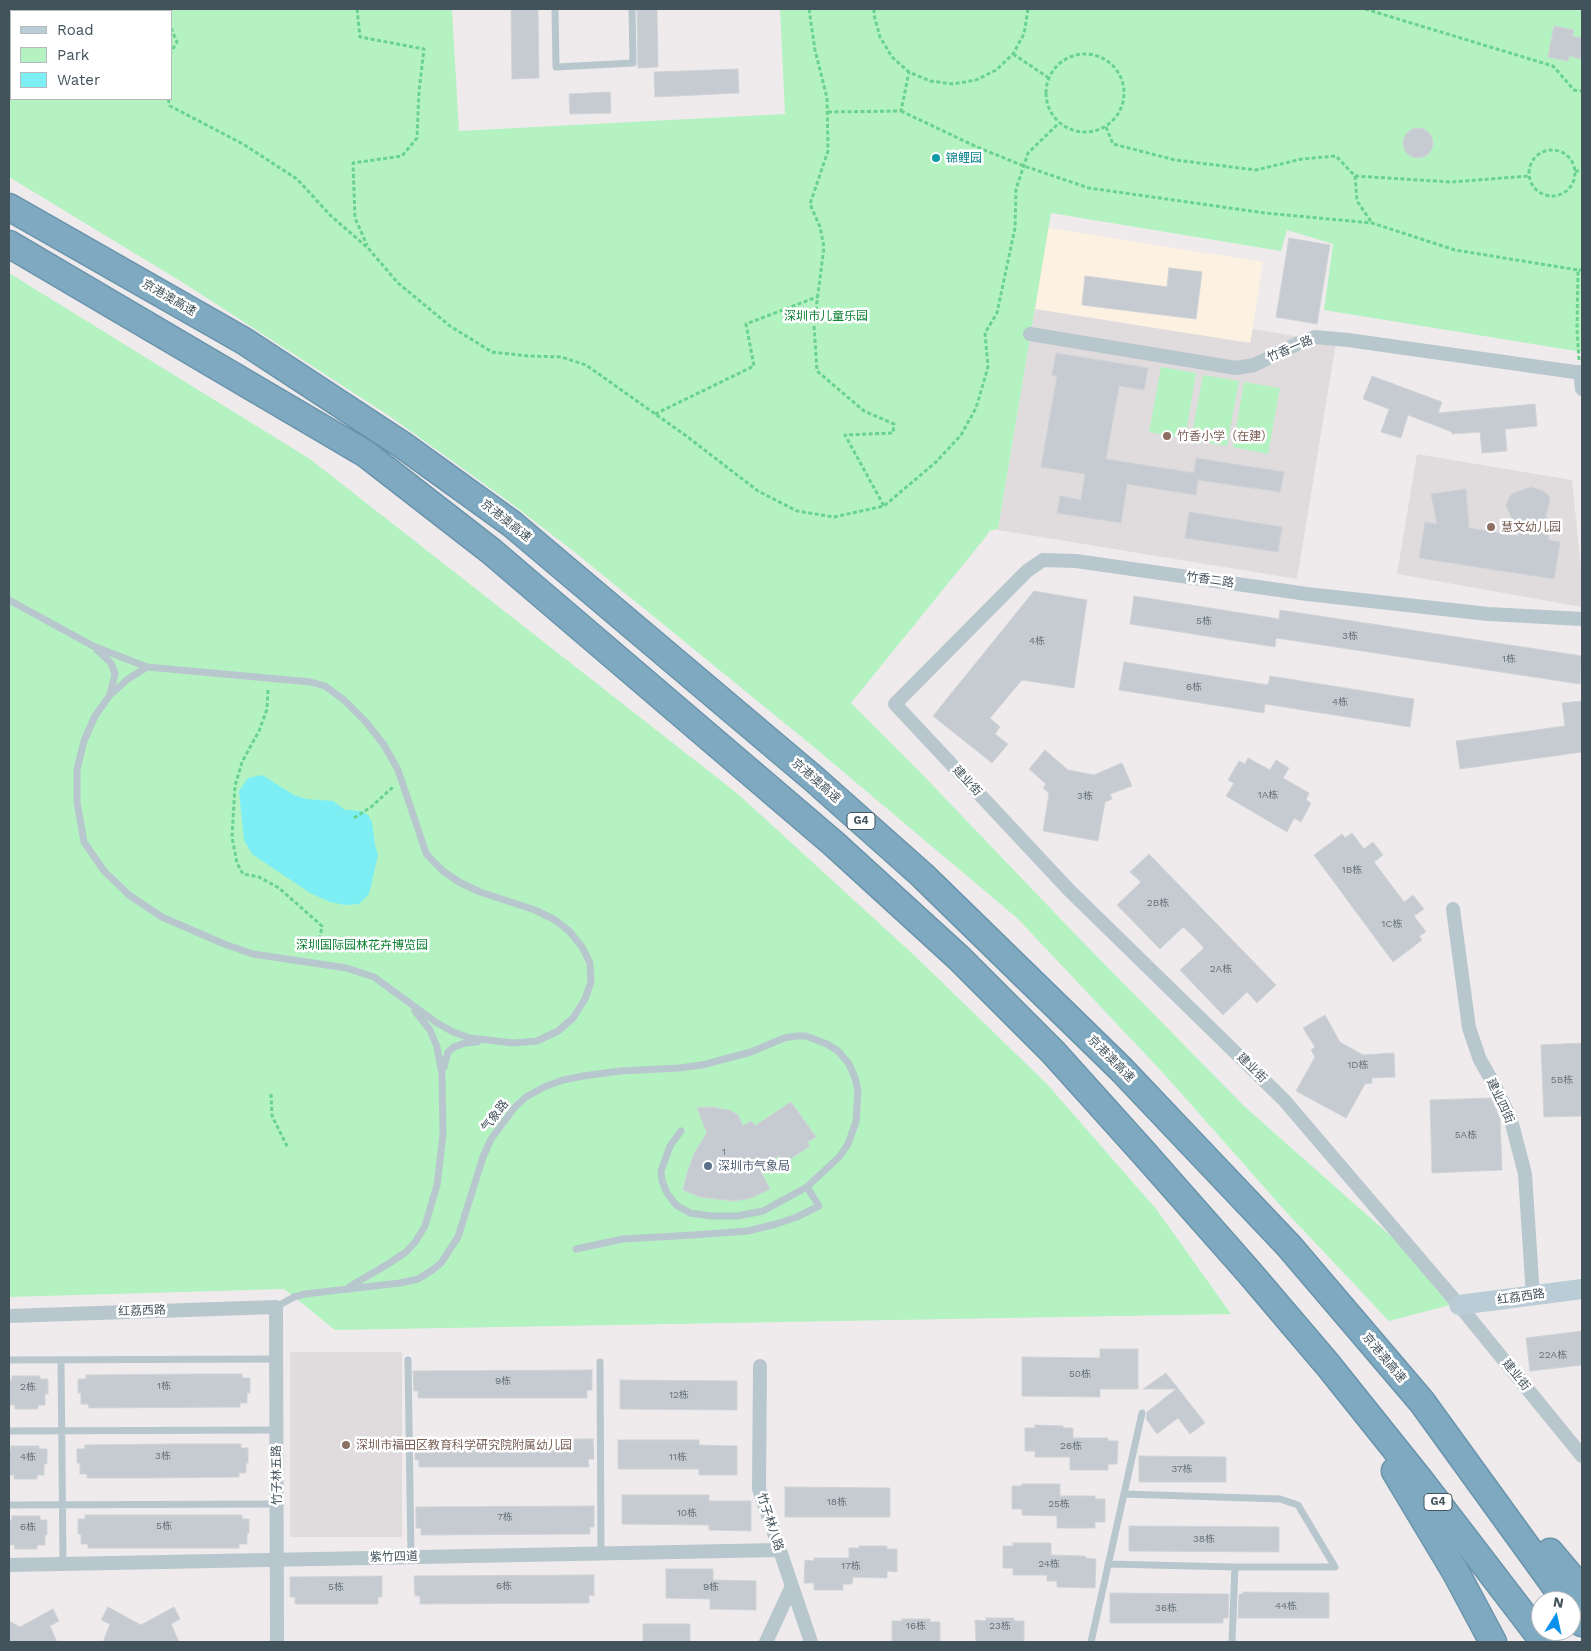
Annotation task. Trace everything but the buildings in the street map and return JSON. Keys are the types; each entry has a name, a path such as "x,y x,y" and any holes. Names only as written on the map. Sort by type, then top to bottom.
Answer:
{"highway":[{"name":"京港澳高速","path":"9,207 244,341 401,444 512,524 784,753 922,875 1121,1069 1290,1246 1422,1402 1559,1591"},
{"name":"G4","path":"9,244 366,454 490,551 834,843 959,958 1059,1059 1248,1271 1328,1365 1420,1480 1544,1642"},
{"path":"1328,1365 1455,1571 1492,1642"},
{"path":"1422,1402 1582,1590"}],"main road":[{"name":"红荔西路","path":"1459,1305 1582,1289"}],"street":[{"name":"竹香一路","path":"1030,334 1236,368 1254,365 1315,337 1581,373"},
{"path":"1581,373 1582,389"},
{"name":"竹香二路","path":"895,704 1028,571 1043,560 1076,561 1307,594 1488,614 1582,619"},
{"name":"建业街","path":"895,704 1069,890 1284,1100 1459,1305 1582,1456"},
{"name":"建业四街","path":"1453,909 1469,1028 1480,1060 1511,1120 1525,1174 1533,1296"},
{"name":"红荔西路","path":"9,1316 276,1307"},
{"name":"竹子林五路","path":"276,1307 277,1642"},
{"name":"竹子林八路","path":"760,1366 759,1489 811,1642"},
{"name":"紫竹四道","path":"9,1565 780,1550"},
{"path":"766,1642 792,1586"}],"lane":[{"path":"555,9 556,67 633,63 632,9"},
{"path":"9,600 93,646 147,667 311,682 325,686 344,700 366,722 384,745 401,780 426,852 432,860 443,871 473,889 535,910 569,931 582,947 590,963 591,982 585,999 573,1018 558,1031 537,1041 465,1043 454,1047 448,1052 442,1074"},
{"path":"93,646 111,663 115,674 110,695"},
{"path":"147,667 128,679 110,695 95,716 84,741 77,769 77,802 84,842 104,871 129,896 162,917 202,936 253,954 346,968 374,977 437,1023 470,1038 492,1042"},
{"path":"346,1288 406,1252 416,1241 425,1226 437,1185 443,1135 442,1074 437,1047 430,1030 421,1017 402,997"},
{"name":"气象路","path":"276,1307 294,1297 305,1294 400,1283 431,1272 441,1263 458,1236 483,1157 491,1139 515,1107 526,1097 544,1086 563,1080 592,1075 702,1065 751,1052 784,1038 796,1036 817,1039 838,1051 849,1064 858,1091 856,1122 848,1144 840,1156 807,1187"},
{"path":"576,1248 622,1239 694,1236 748,1230 797,1217 819,1206 807,1187 764,1211 752,1214 725,1216 690,1213 676,1205 667,1193 662,1181 661,1171 664,1162 670,1146 680,1131"},
{"path":"9,1360 277,1359"},
{"path":"61,1360 63,1564"},
{"path":"408,1360 411,1557"},
{"path":"600,1362 601,1553"},
{"path":"1091,1642 1142,1413"},
{"path":"9,1431 277,1430"},
{"path":"1108,1564 1335,1567 1298,1505 1280,1499 1124,1494"},
{"path":"9,1505 278,1504"},
{"path":"1232,1642 1235,1567"}],"path":[{"path":"357,9 360,37 424,49 419,91 417,138 402,156 353,163 355,218 368,248"},
{"path":"809,9 816,50 828,98 828,151 810,204 820,228 824,247 814,325 817,371 864,411 894,424 892,433 845,435 884,506"},
{"path":"874,9 880,37 892,57 909,72 930,81 953,84 976,80 996,70 1013,54 1024,34 1028,9"},
{"path":"1365,9 1553,66 1574,90 1582,91"},
{"path":"172,30 178,42 172,51"},
{"path":"1013,54 1049,78"},
{"path":"1089,54 1105,58 1118,69 1124,84 1124,101 1118,116 1106,127 1090,132 1074,131 1059,123 1049,110 1046,94 1049,78 1058,64 1072,56 1089,54"},
{"path":"901,111 909,72"},
{"path":"168,100 170,106 243,144 297,179 331,216 368,248 398,283 450,326 492,352 561,357 586,365 685,435 758,491 797,511 834,517 884,506 943,455 961,435 976,408 988,367 984,333 997,313 1015,228 1016,189 1028,153 1059,123"},
{"path":"828,112 901,111 977,147 1024,166 1089,188 1265,213 1372,223 1455,250 1582,270"},
{"path":"1106,127 1113,144 1175,160 1256,170 1302,159 1336,156 1355,176 1358,201 1372,223"},
{"path":"1555,149 1566,154 1574,164 1575,176 1570,187 1560,194 1548,196 1537,191 1530,182 1529,176 1528,169 1533,158 1543,151 1555,149"},
{"path":"1575,171 1582,171"},
{"path":"1355,176 1451,182 1529,176"},
{"path":"1578,270 1577,330 1581,373"},
{"path":"655,414 754,366 746,324 817,297"},
{"path":"268,679 267,709 259,731 242,762 234,786 232,837 237,863 243,874 259,877 279,888 322,926 315,964"},
{"path":"354,818 371,807 401,780"},
{"path":"271,1094 272,1116 288,1148"}],"shaded area":[{"path":"1048,228 1263,262 1250,343 1035,309"},
{"name":"竹香小学（在建）","path":"1035,309 1250,343 1253,329 1336,343 1297,579 998,530"},
{"name":"慧文幼儿园","path":"1417,454 1572,480 1582,578 1582,607 1397,574"},
{"name":"深圳市福田区教育科学研究院附属幼儿园","path":"290,1352 402,1352 402,1537 290,1537"}],"green space":[{"name":"深圳市儿童乐园","path":"452,9 459,131 785,114 780,9 1573,9 1582,11 1582,352 1324,310 1333,244 1287,230 1281,251 1051,213 998,529 989,531 851,703 1244,1106 1393,1238 1450,1305 1389,1321 1288,1214 1164,1074 1017,918 809,743 572,550 508,501 388,415 182,282 9,177 9,53 10,100 172,100 172,10 22,10"},
{"name":"深圳国际园林花卉博览园","path":"9,273 310,459 738,794 915,956 1047,1084 1157,1210 1231,1314 335,1330 284,1289 9,1297"},
{"path":"1161,367 1196,373 1185,439 1149,432"},
{"path":"1203,375 1239,381 1227,446 1191,440"},
{"path":"1244,382 1280,388 1268,454 1233,447"}],"water":[{"path":"262,775 294,795 306,799 333,801 345,810 362,811 368,815 372,822 378,855 369,894 359,904 345,905 330,902 310,893 252,854 244,840 239,791 248,778"}],"place":[{"name":"锦鲤园","path":"936,158"},
{"name":"竹香小学（在建）","path":"1167,436"},
{"name":"慧文幼儿园","path":"1491,527"},
{"name":"深圳市气象局","path":"708,1166"},
{"name":"深圳市福田区教育科学研究院附属幼儿园","path":"346,1445"}]}
